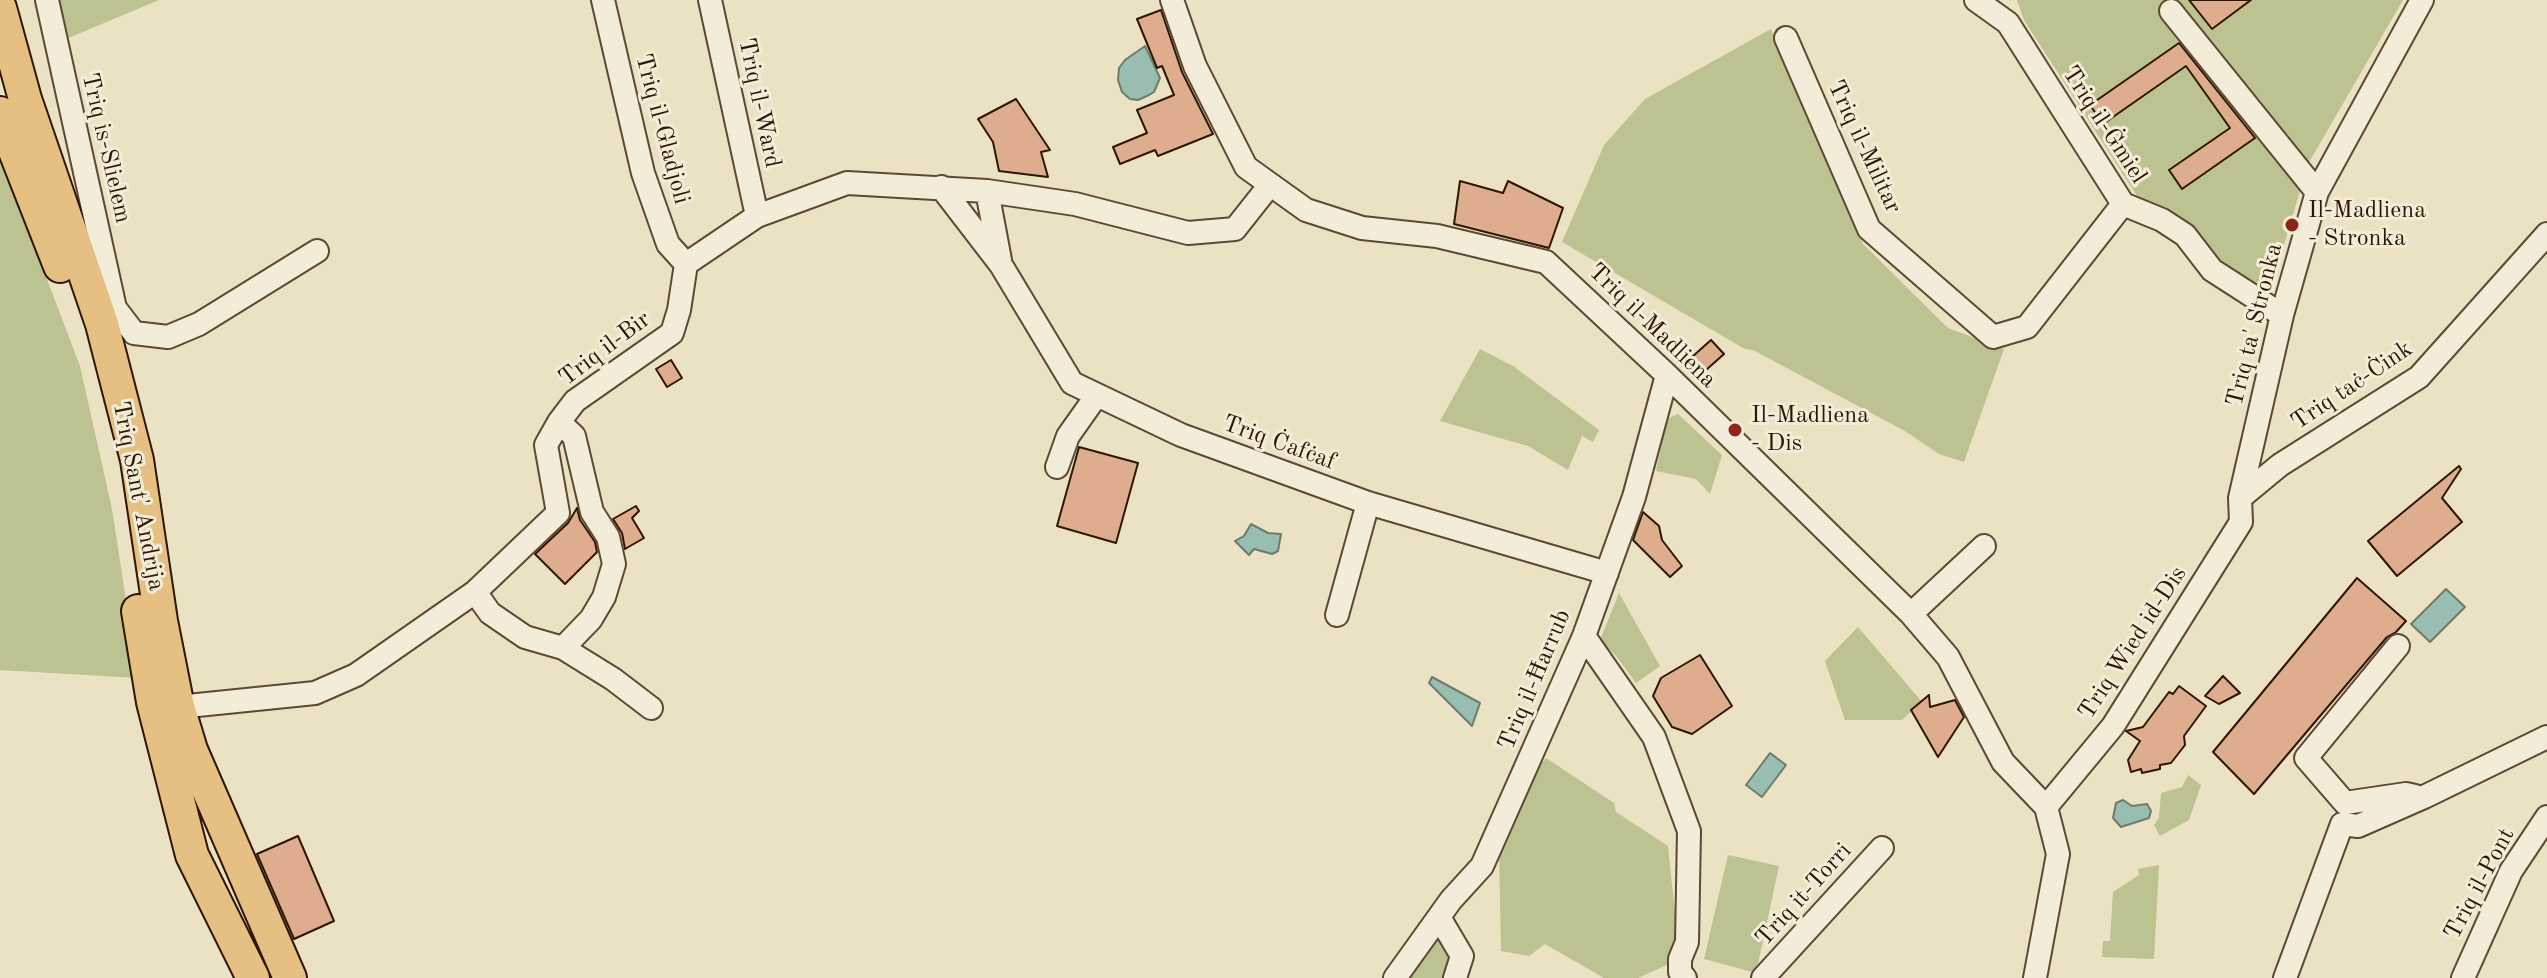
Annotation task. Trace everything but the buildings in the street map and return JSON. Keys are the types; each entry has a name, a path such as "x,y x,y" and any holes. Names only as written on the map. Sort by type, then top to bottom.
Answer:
{"highway":[{"name":"Triq Sant' Andrija","path":"0,8 25,99 102,324 137,460 161,621 178,707 191,750 223,828 290,978"},
{"name":"Triq Sant' Andrija","path":"0,113 86,331 116,465 153,702 192,855 253,978"}],"street":[{"name":"Triq is-Slielem","path":"47,0 115,308 134,333 168,337 199,324 317,251"},
{"name":"Triq il-Gladjoli","path":"603,0 643,173 668,244 686,264"},
{"name":"Triq il-Ward","path":"710,0 757,216"},
{"name":"Triq il-Madliena","path":"1172,0 1195,66 1246,167 1306,210 1362,228 1437,236 1546,262 1667,375 1911,614 1948,657 2003,762 2046,807"},
{"name":"Triq il-Ġmiel","path":"1976,0 2008,23 2123,204 2162,220 2185,235 2212,270 2282,315"},
{"name":"Triq ta' Stronka","path":"2240,498 2282,315 2317,192 2422,0"},
{"path":"2171,11 2317,192"},
{"name":"Triq il-Militar","path":"1786,38 1869,229 1993,337 2027,327 2123,204"},
{"path":"686,264 757,216 847,183 987,191 1075,204 1188,233 1235,229 1269,186"},
{"name":"Triq Ċafċaf","path":"941,187 1001,265 1072,383 1181,435 1368,503 1607,573"},
{"name":"Triq Ċafċaf","path":"987,191 1001,265"},
{"name":"Triq taċ-Ċink","path":"2240,498 2280,465 2419,377 2547,234"},
{"name":"Triq il-Bir","path":"178,707 315,693 356,675 475,592 558,513 546,445 575,401 672,333 686,264"},
{"name":"Triq il-Ħarrub","path":"1395,978 1439,917 1482,866 1584,636 1634,497 1667,375"},
{"path":"1057,467 1068,436 1097,395"},
{"path":"559,422 574,436 592,512 608,537 614,564 604,597 591,619 563,648"},
{"name":"Triq Wied id-Dis","path":"2046,807 2113,726 2241,522 2240,498"},
{"path":"1337,615 1368,503"},
{"path":"1911,614 1984,546"},
{"path":"475,592 490,613 525,637 563,648 613,679 651,708"},
{"path":"1584,636 1654,737 1689,831 1687,942 1680,959 1678,976"},
{"path":"2398,646 2306,758 2345,803 2406,794 2424,797"},
{"path":"2285,978 2342,824 2358,826 2547,737"},
{"path":"2035,978 2058,854 2046,807"},
{"name":"Triq il-Pont","path":"2463,978 2511,871 2547,817"},
{"name":"Triq it-Torri","path":"1763,978 1882,848"},
{"path":"1439,917 1462,956 1455,978"}],"green space":[{"path":"57,0 159,0 66,39"},
{"path":"2017,0 2403,0 2308,164 2269,295 2222,265 2139,199 2024,20"},
{"path":"1771,29 1863,244 1948,328 2004,349 1964,462 1939,454 1905,431 1755,351 1743,348 1562,242 1604,145 1645,99"},
{"path":"0,156 80,366 112,509 138,678 0,670"},
{"path":"1480,349 1513,366 1599,430 1593,442 1582,436 1568,470 1528,446 1440,421"},
{"path":"1678,414 1722,455 1710,494 1696,479 1656,471 1667,419"},
{"path":"1619,593 1660,666 1636,683 1600,640"},
{"path":"1858,627 1922,702 1902,720 1845,720 1825,661"},
{"path":"1546,758 1614,803 1616,812 1668,846 1677,933 1667,965 1638,978 1604,978 1545,944 1529,956 1501,951 1499,848 1526,781"},
{"path":"2188,775 2201,785 2189,820 2160,836 2154,825 2159,818 2161,793 2182,787"},
{"path":"1728,855 1779,866 1756,973 1704,959"},
{"path":"2159,865 2154,959 2102,957 2103,941 2110,941 2113,892 2139,875 2138,869"},
{"path":"1436,939 1444,939 1451,952 1446,978 1406,978"}],"water":[{"path":"1145,46 1160,78 1154,92 1138,100 1130,99 1122,92 1118,80 1119,68"},
{"path":"1251,524 1268,533 1281,534 1278,551 1272,554 1254,549 1249,555 1235,541 1244,536"},
{"path":"2446,589 2465,607 2430,642 2411,624"},
{"path":"1432,677 1480,703 1472,726 1429,683"},
{"path":"1770,753 1786,765 1762,797 1746,785"},
{"path":"2123,800 2132,806 2147,804 2151,811 2149,818 2121,827 2113,818 2116,803"}],"place":[{"name":"Il-Madliena - Stronka","path":"2292,225"},
{"name":"Il-Madliena - Dis","path":"1735,430"}]}
